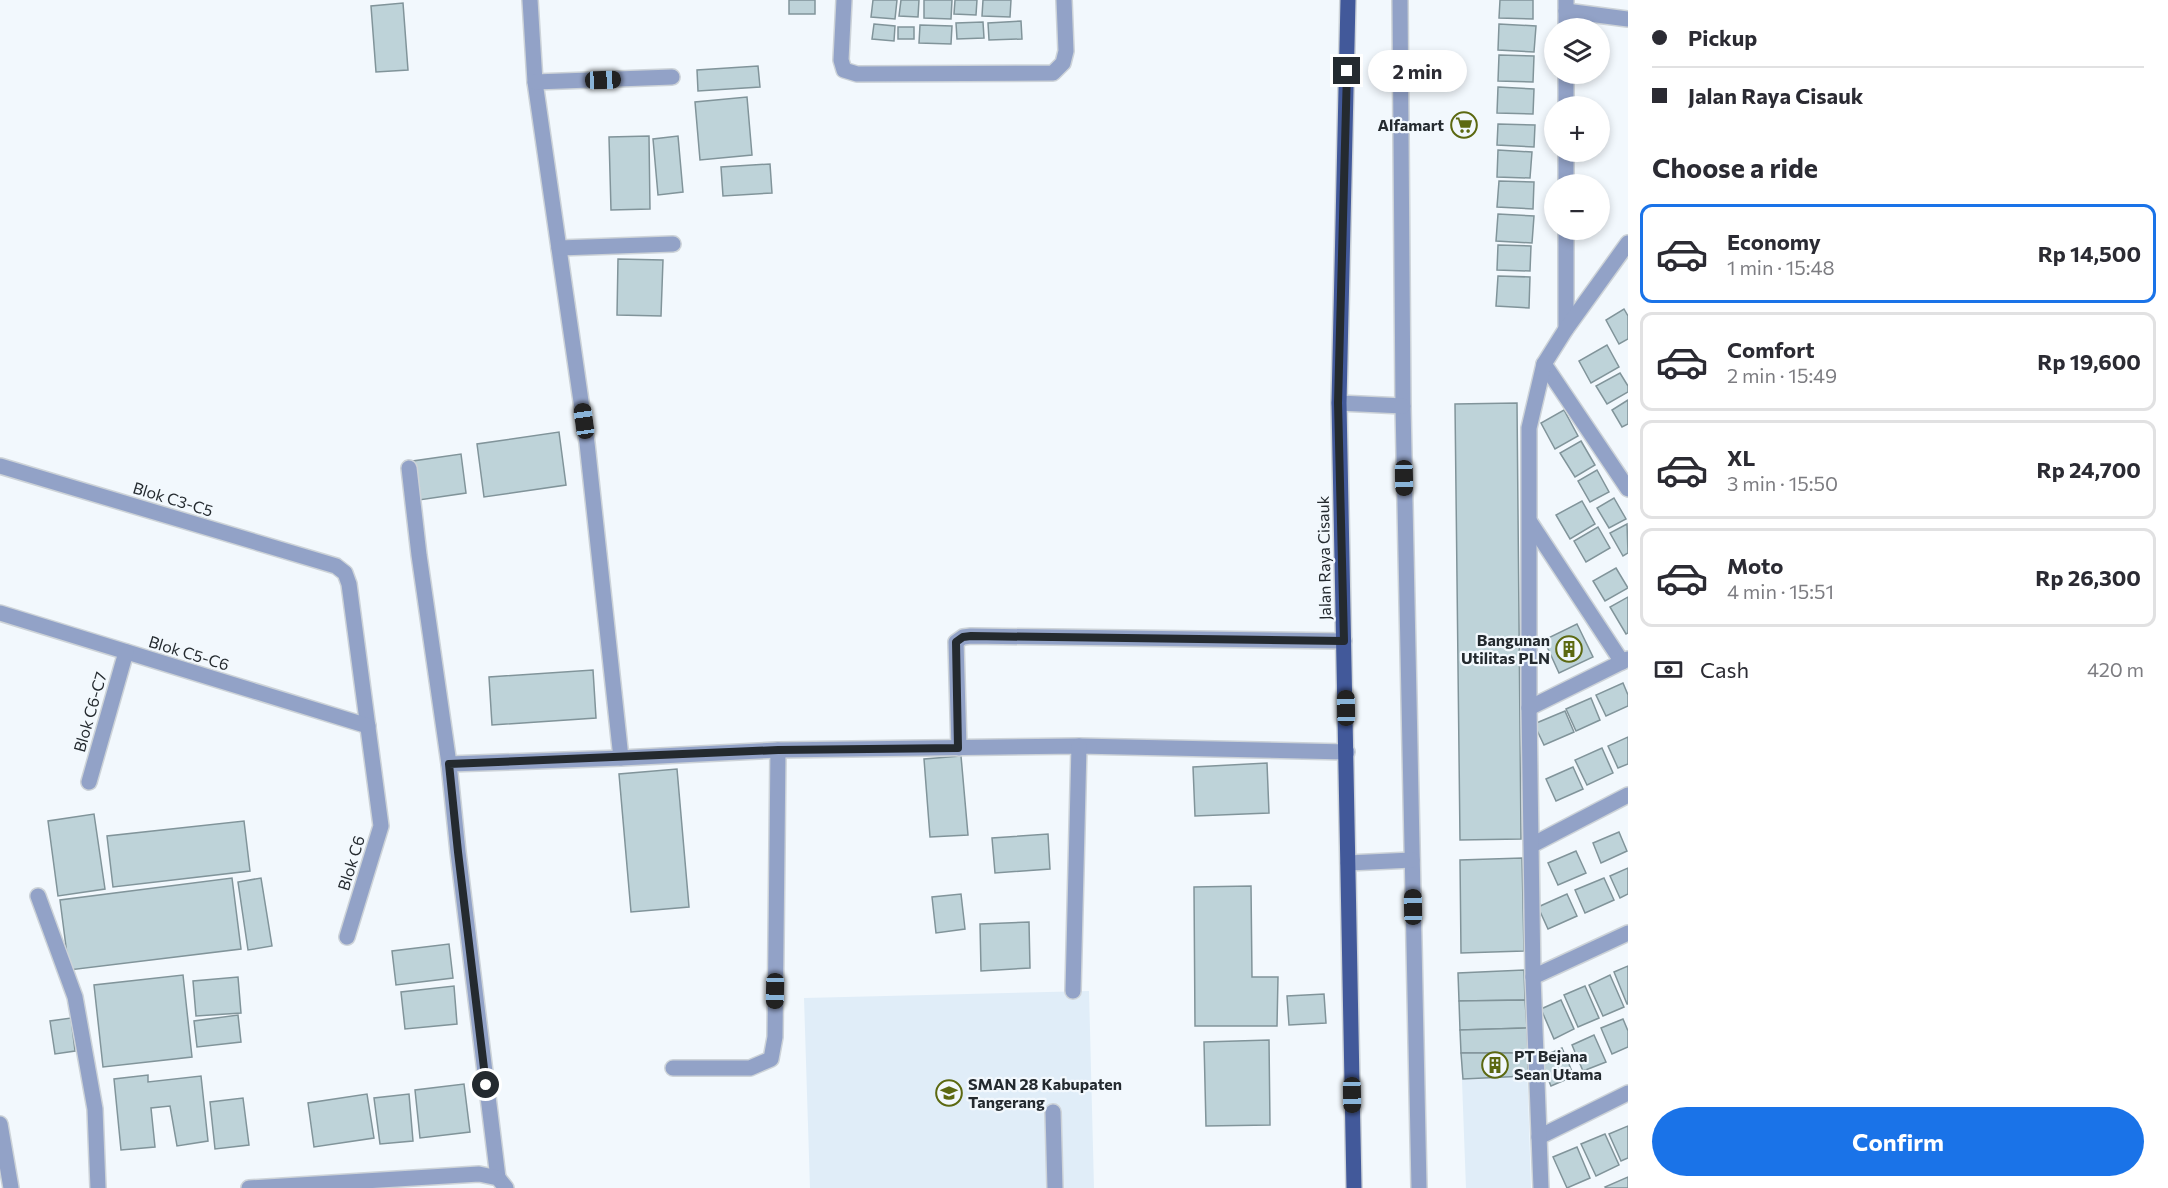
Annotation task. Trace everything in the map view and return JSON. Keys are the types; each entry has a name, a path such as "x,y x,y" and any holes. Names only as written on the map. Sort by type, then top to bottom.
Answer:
{"main road":[{"name":"Jalan Raya Cisauk","path":"1348,0 1338,403 1347,752 1354,1188"}],"street":[{"path":"530,0 535,82 586,443 621,758"},
{"path":"844,0 841,60 844,70 857,74 1053,73 1062,63 1066,51 1064,0"},
{"path":"1400,0 1403,406 1419,1188"},
{"path":"1566,6 1628,19"},
{"path":"535,82 672,77"},
{"path":"1566,240 1566,329"},
{"path":"1541,1188 1533,977 1529,708 1529,428 1544,364 1566,329 1628,243"},
{"path":"559,248 673,244"},
{"path":"1544,364 1628,489"},
{"path":"1338,403 1403,406"},
{"name":"Blok C3-C5","path":"0,466 336,566"},
{"path":"249,1188 479,1174 502,1183 409,468"},
{"path":"1529,708 1625,661 1530,522"},
{"name":"Blok C6","path":"336,566 345,573 349,584 381,826 347,937"},
{"name":"Blok C5-C6","path":"0,613 368,726"},
{"path":"958,748 956,642 963,637 1344,641"},
{"name":"Blok C6-C7","path":"89,782 126,652"},
{"path":"449,764 778,750 1079,746 1347,752"},
{"path":"1073,991 1079,746"},
{"path":"673,1068 750,1068 771,1059 775,1025 778,750"},
{"path":"1532,845 1628,795"},
{"path":"1348,863 1412,860"},
{"path":"38,896 75,997 95,1109 98,1188"},
{"path":"1533,977 1628,933"},
{"path":"1539,1137 1628,1094"},
{"path":"1053,1112 1055,1188"},
{"path":"0,1124 12,1188"}],"shaded area":[{"path":"1524,970 1531,1188 1466,1188 1458,973"},
{"name":"SMAN 28 Kabupaten Tangerang","path":"1089,991 1094,1188 810,1188 804,998"}],"building":[{"path":"789,0 815,0 815,14 789,14"},
{"path":"873,0 897,0 895,19 871,17"},
{"path":"901,0 919,0 918,17 899,16"},
{"path":"924,0 952,0 951,19 924,18"},
{"path":"955,0 977,0 976,15 954,14"},
{"path":"983,0 1011,0 1010,17 982,16"},
{"path":"1500,0 1533,0 1533,19 1499,18"},
{"path":"403,3 408,70 376,72 371,6"},
{"path":"1021,21 1022,39 989,40 988,23"},
{"path":"983,22 984,38 957,39 956,23"},
{"path":"874,24 895,26 894,41 872,39"},
{"path":"1499,24 1536,26 1534,52 1498,50"},
{"path":"920,25 952,26 951,44 919,43"},
{"path":"898,27 914,27 914,39 898,39"},
{"path":"1499,55 1534,56 1533,82 1498,81"},
{"path":"758,66 760,87 698,91 697,70"},
{"path":"1498,87 1534,89 1533,114 1497,113"},
{"path":"747,97 752,155 700,160 695,102"},
{"path":"1498,124 1535,125 1534,147 1497,145"},
{"path":"649,136 650,209 611,210 609,137"},
{"path":"678,136 683,192 658,195 653,139"},
{"path":"1498,150 1532,152 1530,178 1497,177"},
{"path":"770,164 772,193 723,196 721,167"},
{"path":"1499,181 1534,182 1533,209 1497,207"},
{"path":"1498,214 1534,216 1532,243 1496,241"},
{"path":"1498,245 1531,246 1530,271 1497,270"},
{"path":"618,259 663,260 661,316 617,315"},
{"path":"1498,276 1530,277 1529,308 1496,306"},
{"path":"1624,309 1628,316 1628,339 1619,344 1606,320"},
{"path":"1607,345 1619,367 1591,383 1579,361"},
{"path":"1620,373 1628,386 1628,392 1607,404 1596,386"},
{"path":"1628,400 1628,424 1622,427 1612,410"},
{"path":"1517,403 1521,839 1460,840 1455,404"},
{"path":"1564,410 1578,436 1555,449 1541,423"},
{"path":"559,432 566,485 484,497 477,444"},
{"path":"1581,441 1595,465 1575,477 1560,453"},
{"path":"461,454 466,493 419,500 413,461"},
{"path":"1597,470 1609,492 1590,502 1578,481"},
{"path":"1614,498 1626,519 1609,528 1597,508"},
{"path":"1582,501 1595,524 1570,539 1556,515"},
{"path":"1627,524 1628,553 1623,556 1610,533"},
{"path":"1598,527 1610,548 1586,562 1574,541"},
{"path":"1616,568 1628,588 1605,601 1593,581"},
{"path":"1628,597 1628,633 1626,634 1610,607"},
{"name":"Bangunan Utilitas PLN","path":"1577,624 1593,657 1559,673 1544,640"},
{"path":"593,670 596,718 492,725 489,677"},
{"path":"1623,683 1628,695 1628,706 1606,716 1596,695"},
{"path":"1591,698 1600,720 1576,731 1566,709"},
{"path":"1565,711 1574,732 1544,745 1534,724"},
{"path":"1628,737 1628,764 1618,768 1608,746"},
{"path":"1602,748 1613,773 1587,785 1575,760"},
{"path":"961,756 968,835 930,837 924,759"},
{"path":"1267,763 1269,813 1195,816 1193,767"},
{"path":"1573,767 1583,789 1556,801 1546,779"},
{"path":"677,769 689,907 631,912 619,774"},
{"path":"94,814 105,889 58,896 48,821"},
{"path":"244,821 250,871 113,887 107,836"},
{"path":"1619,832 1627,851 1601,863 1593,843"},
{"path":"1048,834 1050,869 995,873 992,838"},
{"path":"1576,851 1586,873 1558,885 1548,863"},
{"path":"1522,858 1524,951 1461,953 1460,860"},
{"path":"1628,868 1628,894 1620,898 1610,876"},
{"path":"232,878 241,949 69,970 60,900"},
{"path":"261,878 272,946 248,950 238,882"},
{"path":"1604,878 1614,900 1585,913 1575,890"},
{"path":"1251,886 1252,977 1278,977 1277,1026 1195,1026 1194,887"},
{"path":"961,894 965,929 936,933 932,897"},
{"path":"1567,894 1577,916 1548,929 1538,907"},
{"path":"1029,922 1030,968 981,971 980,924"},
{"path":"449,944 453,978 396,985 392,951"},
{"path":"1628,966 1628,1004 1627,1004 1614,972"},
{"path":"1524,970 1525,1000 1459,1001 1458,973"},
{"path":"183,975 192,1057 103,1067 94,985"},
{"path":"1610,975 1624,1007 1603,1016 1589,985"},
{"path":"238,977 241,1013 196,1016 193,981"},
{"path":"454,986 457,1024 405,1029 401,992"},
{"path":"1585,986 1599,1018 1578,1027 1564,995"},
{"path":"1324,994 1326,1023 1289,1025 1287,996"},
{"path":"1525,1000 1527,1028 1460,1030 1459,1001"},
{"path":"1561,1000 1574,1029 1554,1039 1541,1009"},
{"path":"238,1015 241,1042 197,1047 194,1021"},
{"path":"71,1018 75,1051 55,1054 50,1021"},
{"path":"1623,1019 1628,1031 1628,1047 1612,1054 1601,1028"},
{"path":"1527,1028 1528,1053 1461,1053 1460,1030"},
{"path":"1594,1035 1606,1062 1583,1071 1572,1045"},
{"path":"1269,1040 1270,1125 1206,1126 1204,1042"},
{"path":"1562,1048 1574,1076 1551,1086 1539,1058"},
{"name":"PT Bejana Sean Utama","path":"1461,1053 1528,1053 1528,1076 1463,1079"},
{"path":"148,1075 148,1082 201,1076 208,1141 177,1146 170,1106 151,1108 155,1147 121,1150 114,1079"},
{"path":"464,1084 470,1132 420,1138 415,1090"},
{"path":"367,1094 374,1138 314,1147 308,1103"},
{"path":"409,1094 413,1141 380,1144 374,1098"},
{"path":"243,1098 249,1145 215,1149 210,1102"},
{"path":"1628,1126 1628,1158 1621,1161 1609,1134"},
{"path":"1605,1134 1619,1165 1596,1176 1581,1144"},
{"path":"1577,1147 1590,1178 1567,1188 1553,1157"},
{"path":"1628,1177 1628,1188 1605,1187"}],"place":[{"name":"Alfamart","path":"1464,125"},
{"name":"Bangunan Utilitas PLN","path":"1569,649"},
{"name":"PT Bejana Sean Utama","path":"1495,1065"},
{"name":"SMAN 28 Kabupaten Tangerang","path":"949,1093"}],"route":[{"path":"486,1085 449,764 778,750 958,748 956,642 963,637 1344,641 1338,403 1347,71"}]}
